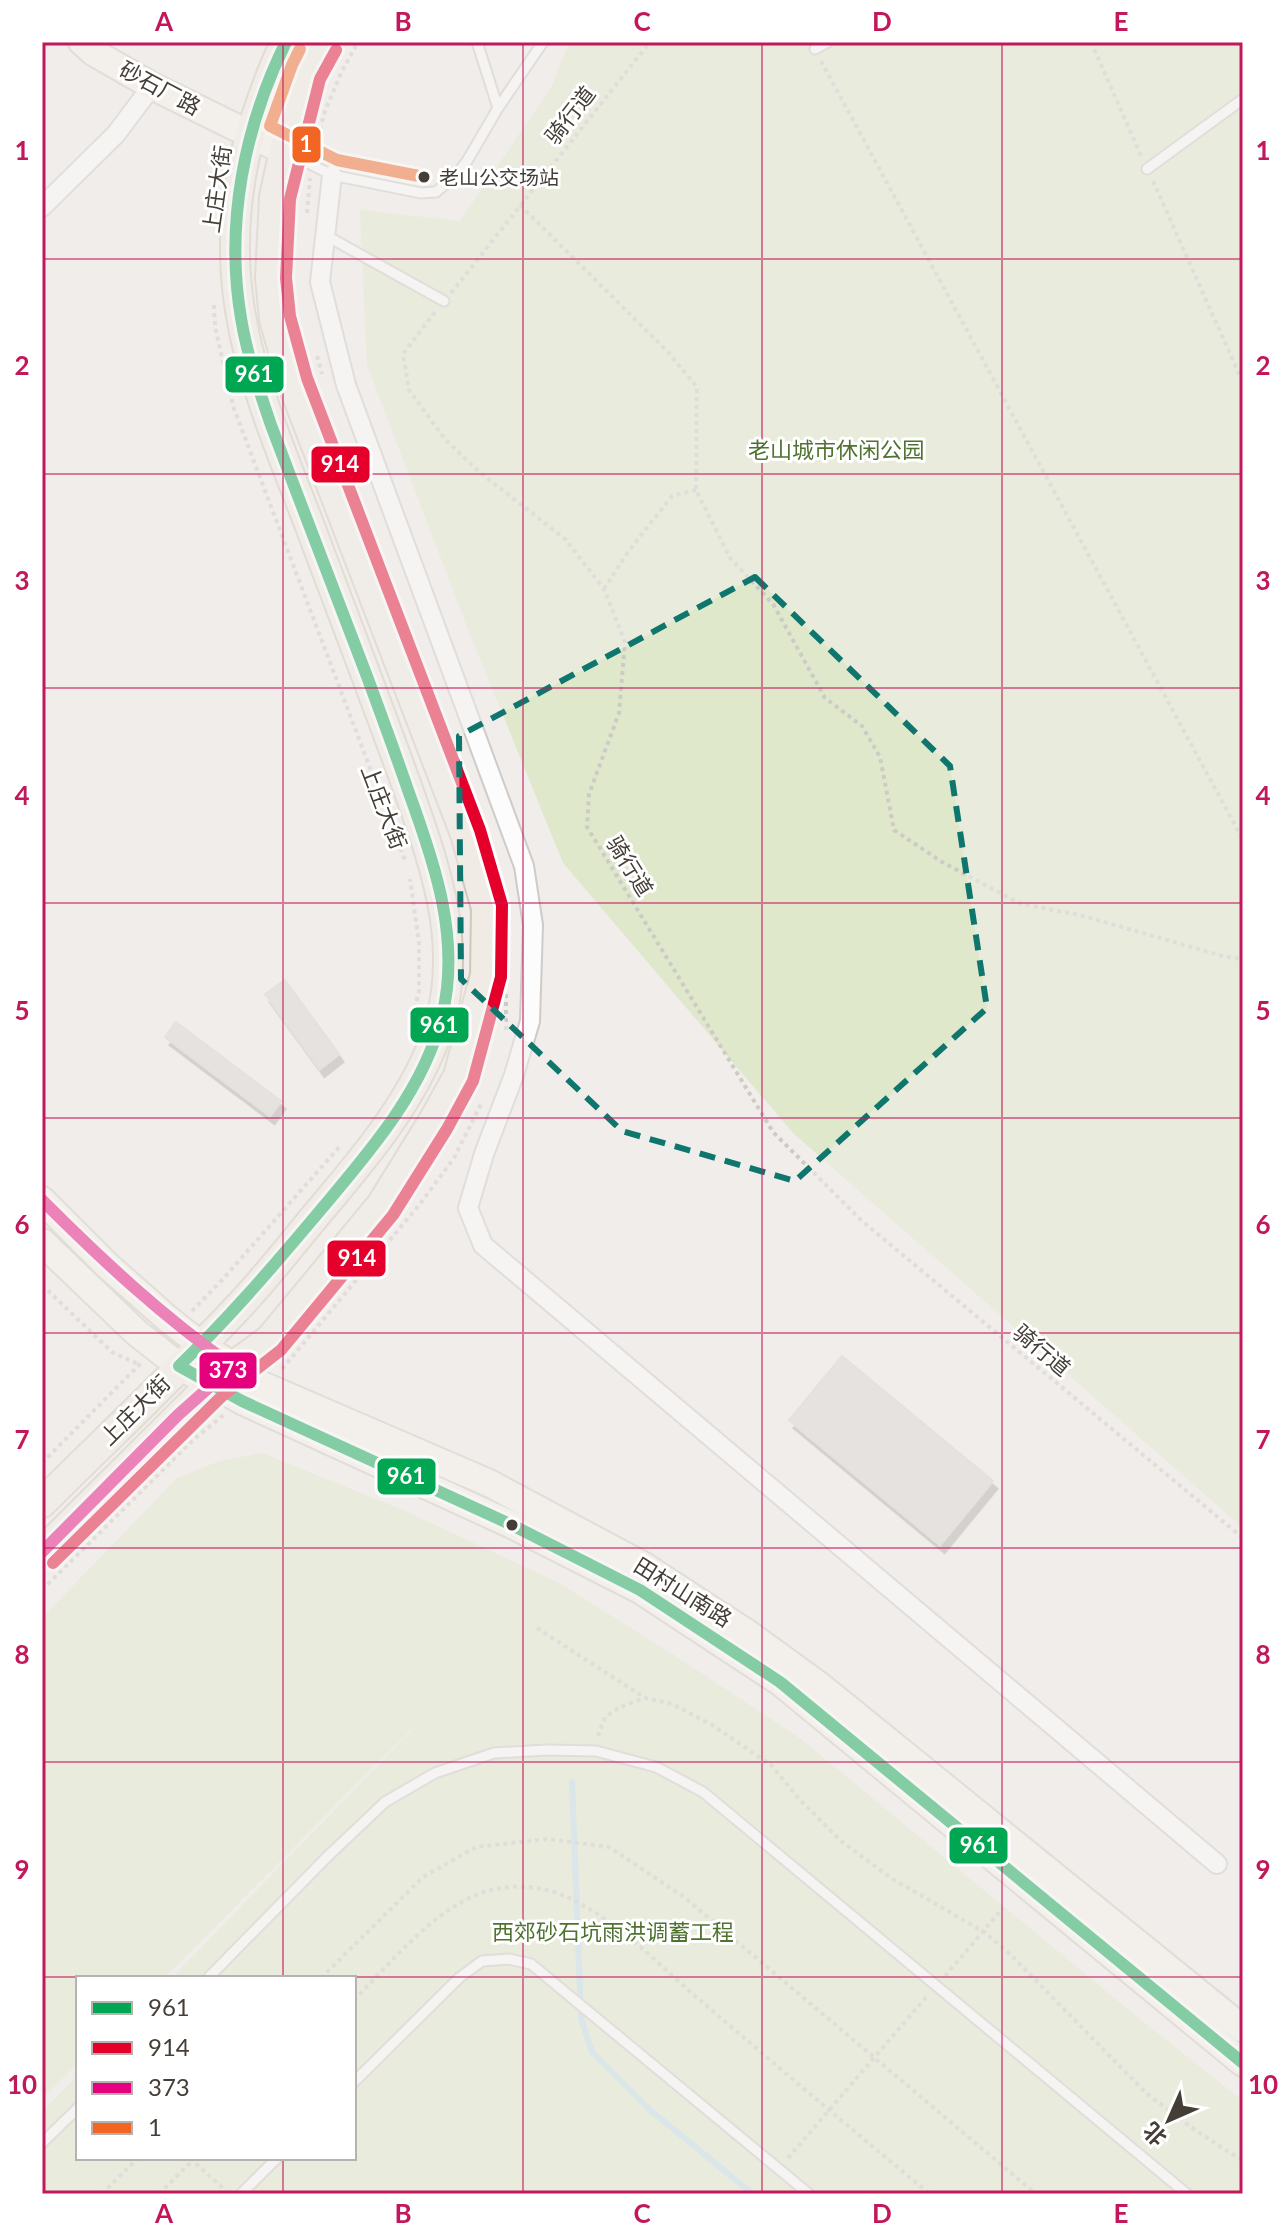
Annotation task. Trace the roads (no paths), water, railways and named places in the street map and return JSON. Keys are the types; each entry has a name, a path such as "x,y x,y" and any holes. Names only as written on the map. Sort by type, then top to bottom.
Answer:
{"main road":[{"name":"砂石厂路","path":"82,42 93,52 152,86 284,151"},
{"name":"上庄大街","path":"42,1503 244,1301 345,1182 393,1119 430,1053 449,979 447,917 433,859 276,437 241,321 235,234 242,175 250,134 286,42"},
{"name":"上庄大街","path":"42,1552 211,1384 270,1339 381,1205 458,1076 485,975 486,908 465,834 292,383 274,319 270,278 274,197 305,73 322,42"},
{"name":"田村山南路","path":"42,1200 109,1267 178,1327 233,1366 252,1393 640,1590 780,1682 1243,2063"},
{"name":"田村山南路","path":"42,1242 137,1333 179,1366 211,1384 252,1393 489,1483 644,1566 747,1633 820,1686 1243,2029"}],"street":[{"path":"42,207 116,134 152,86"},
{"path":"332,175 320,282 346,385 524,866 533,925 530,1021 468,1208 483,1245 1217,1864"}],"lane":[{"path":"477,42 498,108"},
{"path":"284,151 332,175 421,193 436,192 467,161 498,108 543,42"},
{"path":"815,49 828,42"},
{"path":"1147,169 1243,99"},
{"path":"325,235 444,301"},
{"path":"210,1976 385,1802 435,1773 494,1753 596,1751 656,1767 703,1792 1187,2194"},
{"path":"356,2080 459,1978 482,1961 509,1959 531,1964 809,2194"},
{"path":"42,2143 76,2110"},
{"path":"241,2194 275,2160"}],"waterway":[{"path":"572,1782 581,2018 592,2052 650,2110 753,2194"}],"place":[{"name":"老山公交场站","path":"424,177"}],"park label":[{"name":"老山城市休闲公园","path":"836,450"},
{"name":"西郊砂石坑雨洪调蓄工程","path":"613,1932"}]}
